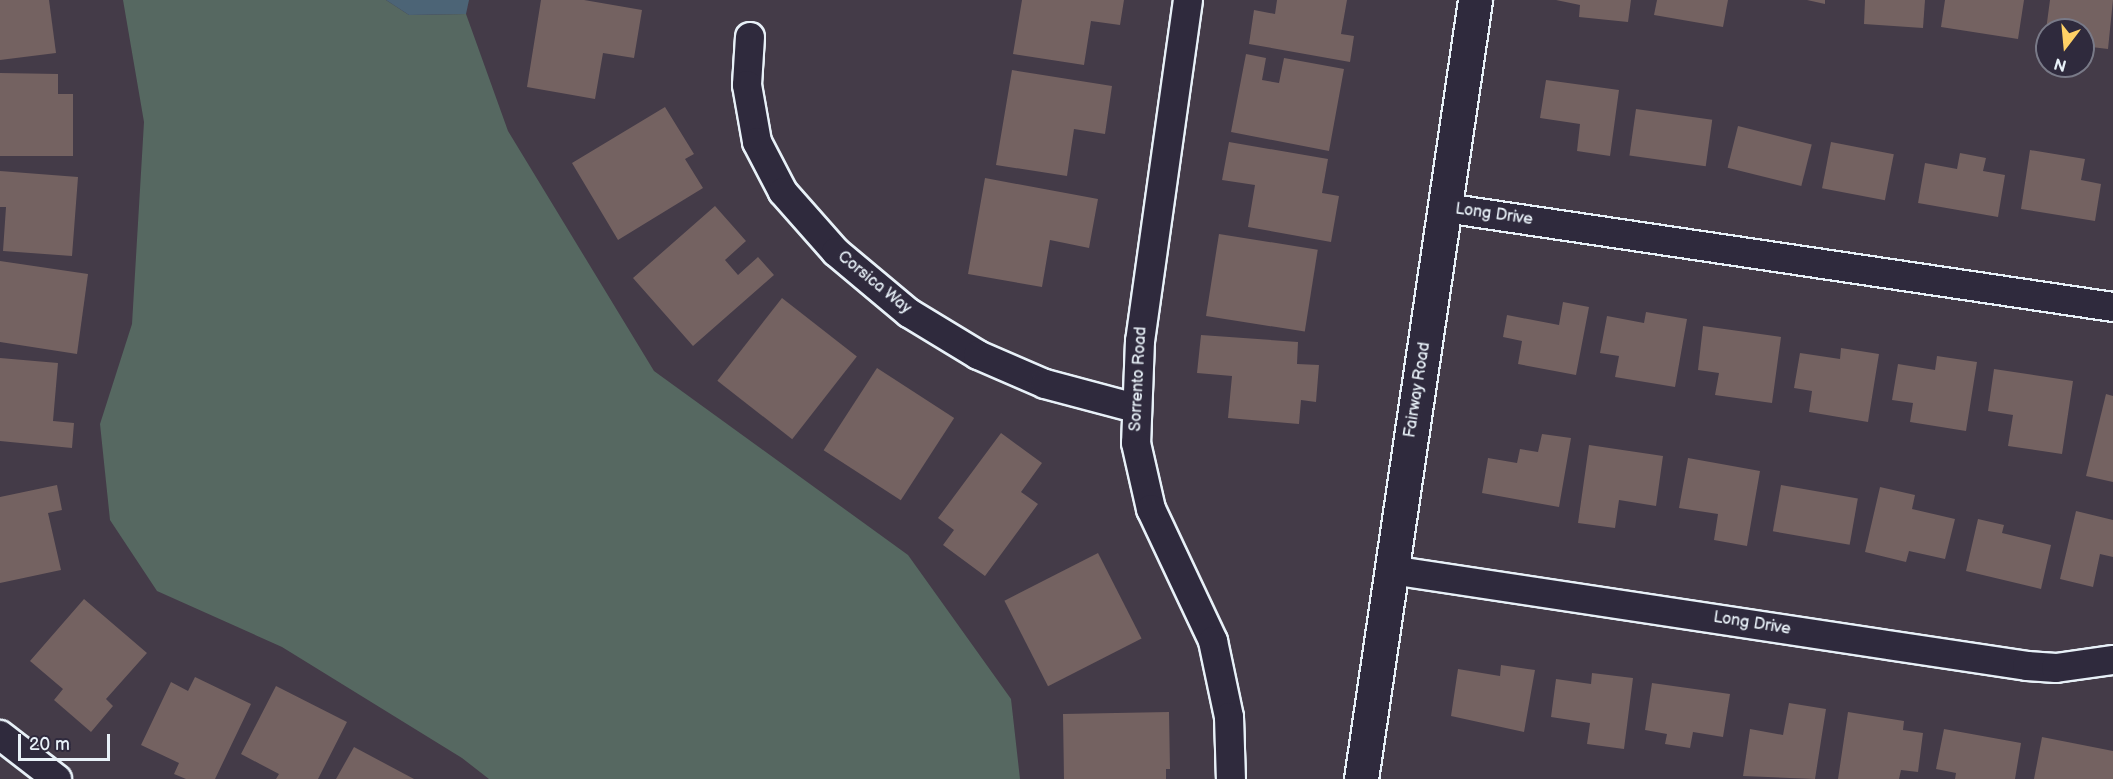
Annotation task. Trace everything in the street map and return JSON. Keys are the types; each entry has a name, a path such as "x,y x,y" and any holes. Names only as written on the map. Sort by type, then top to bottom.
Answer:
{"street":[{"name":"Sorrento Road","path":"1188,0 1140,341 1135,408 1136,443 1150,509 1201,610 1223,674 1232,741 1232,779"},
{"name":"Fairway Road","path":"1361,779 1474,0"},
{"name":"Corsica Way","path":"750,37 747,85 757,141 783,192 836,252 909,313 978,355 1045,384 1135,408"},
{"name":"Long Drive","path":"1445,208 2113,307"},
{"name":"Long Drive","path":"1391,570 2027,666 2056,668 2113,660"},
{"path":"0,735 57,779"}],"green space":[{"path":"123,0 386,0 409,15 466,14 508,131 654,371 908,555 1011,699 1020,779 489,779 462,758 282,647 157,591 110,520 100,424 132,324 144,122"}],"water":[{"path":"386,0 469,0 466,14 409,15"}],"building":[{"path":"0,0 49,0 56,53 0,60"},
{"path":"541,0 584,0 642,10 634,58 603,53 595,99 527,87"},
{"path":"1022,0 1124,0 1120,25 1091,21 1084,65 1013,54"},
{"path":"1277,0 1347,0 1341,34 1354,36 1350,62 1249,44 1254,10 1275,14"},
{"path":"1556,0 1631,0 1628,22 1579,17 1580,5"},
{"path":"1657,0 1728,0 1723,27 1654,15"},
{"path":"1807,0 1825,0 1825,4"},
{"path":"1865,0 1925,0 1923,28 1864,24"},
{"path":"1945,0 2024,0 2018,39 1941,27"},
{"path":"2050,0 2113,0 2108,49 2095,47 2095,18 2048,18"},
{"path":"1246,54 1266,58 1262,80 1279,83 1284,58 1344,69 1329,151 1231,132"},
{"path":"1012,70 1112,86 1105,134 1074,129 1067,176 996,165"},
{"path":"0,73 58,74 58,94 73,94 73,156 0,156"},
{"path":"1546,80 1619,90 1610,156 1577,151 1580,124 1540,118"},
{"path":"665,107 694,154 685,159 703,188 618,240 572,163"},
{"path":"1636,109 1712,120 1706,166 1629,156"},
{"path":"1738,126 1812,144 1801,186 1728,168"},
{"path":"1229,142 1328,159 1322,193 1339,196 1331,242 1248,227 1255,185 1222,180"},
{"path":"1831,142 1894,154 1885,200 1822,188"},
{"path":"2030,150 2085,159 2081,180 2101,184 2095,221 2021,209"},
{"path":"1960,153 1986,158 1983,171 2005,175 1998,217 1918,203 1925,163 1957,169"},
{"path":"0,171 78,177 72,256 3,251 6,207 0,207"},
{"path":"985,178 1098,199 1089,248 1050,240 1042,287 968,274"},
{"path":"715,206 746,241 725,260 738,275 758,257 774,275 693,346 633,278"},
{"path":"1219,234 1318,250 1305,332 1206,316"},
{"path":"0,261 88,274 77,354 0,342"},
{"path":"782,298 857,356 792,439 717,381"},
{"path":"1563,302 1589,307 1576,375 1518,364 1522,341 1503,337 1507,315 1559,325"},
{"path":"1646,312 1687,319 1675,387 1615,377 1619,356 1600,353 1607,316 1644,323"},
{"path":"1703,326 1781,337 1772,403 1715,395 1719,373 1698,370"},
{"path":"1201,335 1298,342 1297,364 1319,365 1316,402 1301,400 1299,424 1228,418 1232,376 1197,373"},
{"path":"1841,348 1879,354 1868,422 1809,412 1812,391 1794,388 1800,353 1840,359"},
{"path":"1937,356 1977,362 1966,431 1910,422 1913,403 1892,400 1898,364 1935,370"},
{"path":"0,358 58,363 53,421 74,423 72,448 0,441"},
{"path":"877,368 954,418 901,500 824,450"},
{"path":"1994,369 2073,381 2062,454 2008,446 2013,415 1988,411"},
{"path":"2106,394 2113,396 2113,482 2086,476"},
{"path":"1001,433 1042,463 1021,492 1038,504 985,576 943,545 954,530 938,518"},
{"path":"1542,434 1571,438 1559,507 1482,493 1488,458 1517,463 1520,449 1538,452"},
{"path":"1589,445 1663,456 1656,506 1619,500 1615,528 1578,523"},
{"path":"1688,458 1760,471 1747,546 1714,540 1718,514 1679,508"},
{"path":"57,485 62,510 48,513 61,570 0,583 0,497"},
{"path":"1781,485 1858,499 1850,545 1773,531"},
{"path":"1880,487 1915,495 1912,509 1955,519 1945,559 1909,551 1906,562 1865,552"},
{"path":"2076,511 2113,520 2113,557 2100,554 2093,587 2060,579"},
{"path":"1978,519 2004,525 2002,533 2051,545 2041,589 1966,571"},
{"path":"1098,553 1142,639 1048,686 1004,601"},
{"path":"84,599 147,653 106,699 113,706 91,732 54,700 63,689 30,661"},
{"path":"1501,665 1535,670 1524,732 1451,716 1458,669 1500,676"},
{"path":"1592,673 1633,678 1624,749 1587,744 1590,723 1551,717 1556,679 1591,684"},
{"path":"195,677 251,704 215,779 186,779 174,774 179,763 141,745 171,682 188,691"},
{"path":"1652,683 1730,694 1723,737 1693,732 1690,748 1665,744 1667,734 1645,730"},
{"path":"276,686 347,722 318,779 276,779 279,774 241,754"},
{"path":"1789,703 1826,709 1815,779 1743,776 1750,729 1783,735"},
{"path":"1169,712 1170,769 1166,769 1166,779 1064,779 1063,714"},
{"path":"1848,712 1904,721 1903,730 1923,733 1918,772 1901,770 1899,779 1838,779"},
{"path":"1944,729 2021,743 2015,779 1955,779 1956,773 1936,769"},
{"path":"2042,737 2113,751 2113,779 2034,779"},
{"path":"354,747 414,779 336,779"}]}
